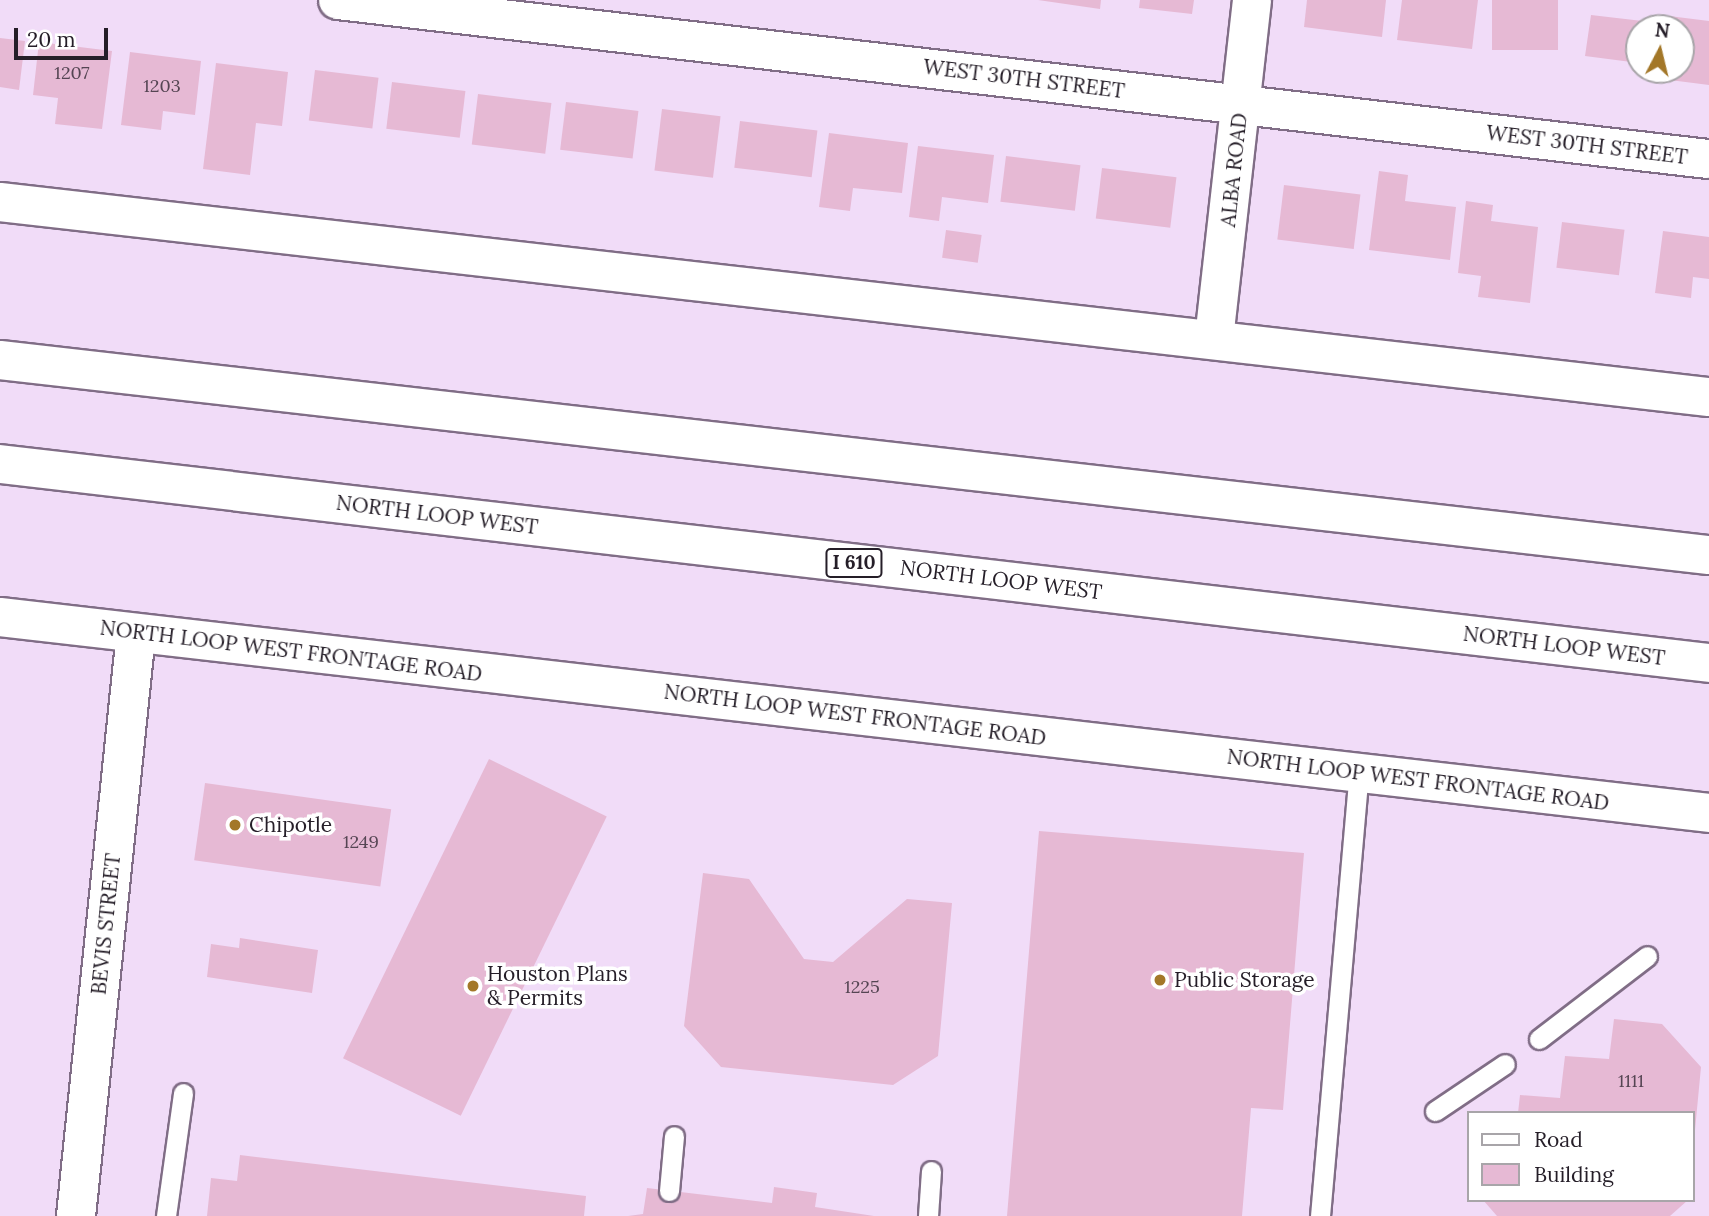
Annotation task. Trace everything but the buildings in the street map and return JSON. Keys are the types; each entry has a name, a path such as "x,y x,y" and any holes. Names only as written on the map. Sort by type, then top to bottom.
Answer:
{"main road":[{"name":"WEST 30TH STREET","path":"338,0 1709,159"},
{"name":"ALBA ROAD","path":"1214,339 1252,0"},
{"path":"0,202 1709,397"},
{"path":"0,360 1709,555"},
{"name":"NORTH LOOP WEST","path":"0,464 1709,663"},
{"name":"NORTH LOOP WEST FRONTAGE ROAD","path":"0,617 1709,813"},
{"name":"BEVIS STREET","path":"76,1216 136,633"}],"lane":[{"path":"1320,1216 1359,773"},
{"path":"1539,1039 1647,956"},
{"path":"1435,1111 1505,1064"},
{"path":"166,1216 183,1093"},
{"path":"669,1191 674,1136"},
{"path":"928,1216 931,1171"}],"place":[{"name":"Chipotle","path":"235,825"},
{"name":"Public Storage","path":"1160,980"},
{"name":"Houston Plans & Permits","path":"473,986"}]}
